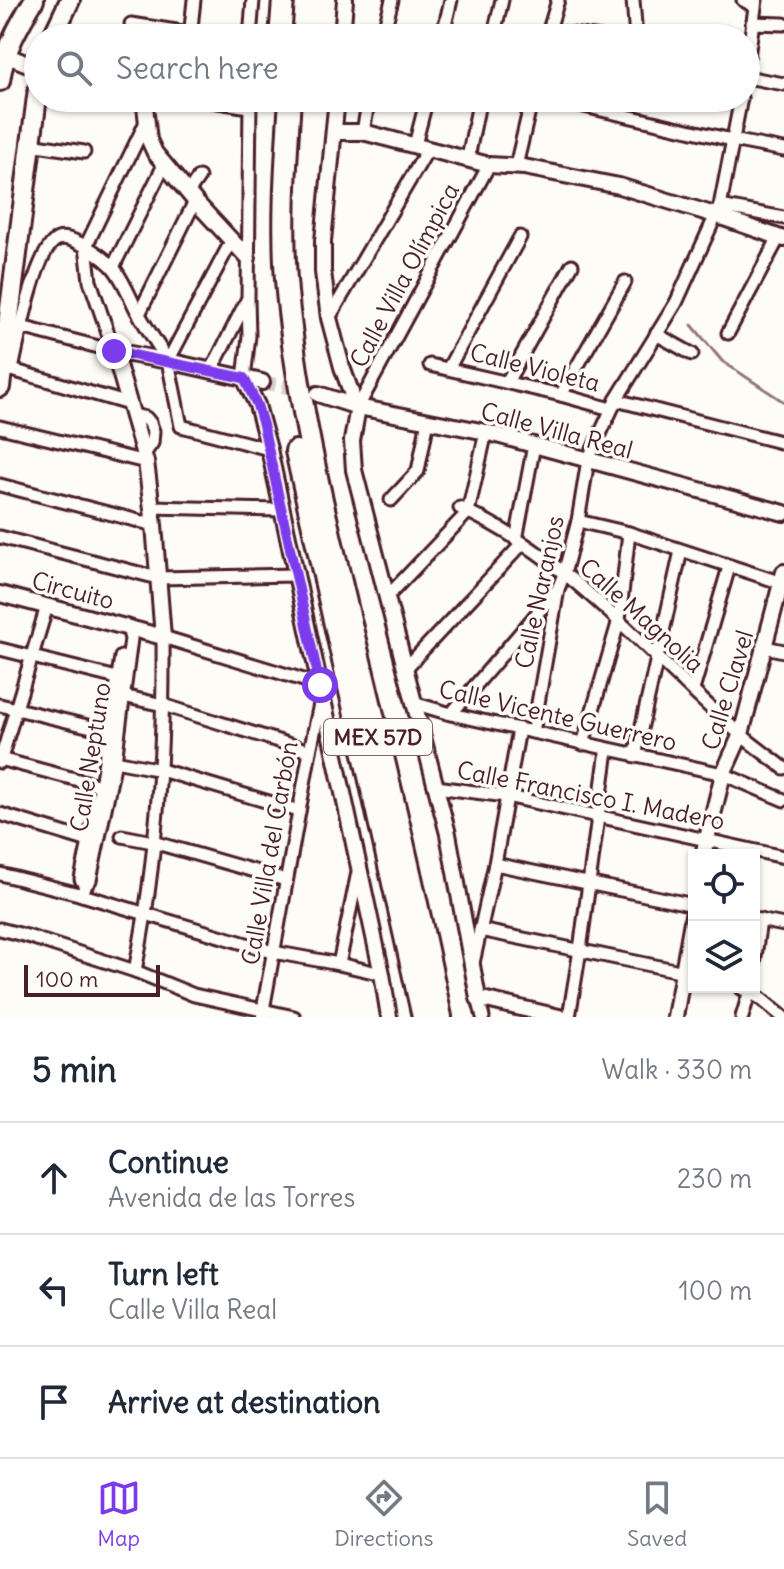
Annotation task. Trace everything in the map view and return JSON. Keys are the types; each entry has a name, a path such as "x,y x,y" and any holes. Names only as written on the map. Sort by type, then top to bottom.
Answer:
{"highway":[{"path":"281,24 283,0"},
{"path":"295,24 296,0"},
{"name":"MEX 57D","path":"275,112 270,218 273,293 283,380 298,462 423,1017"},
{"name":"MEX 57D","path":"289,112 284,216 287,290 298,383 311,458 415,891 441,1017"}],"main road":[{"path":"0,81 3,54 34,0"},
{"path":"59,24 70,0"},
{"path":"5,376 35,112"}],"street":[{"path":"191,24 194,0"},
{"path":"251,24 253,0"},
{"path":"343,24 345,0"},
{"path":"386,24 392,0"},
{"path":"445,24 451,0"},
{"path":"496,24 502,0"},
{"path":"551,24 558,0"},
{"path":"633,0 635,24"},
{"path":"751,2 752,23 784,24"},
{"path":"3,54 24,62"},
{"path":"760,78 784,84"},
{"path":"146,112 149,140 155,153 248,258"},
{"path":"250,112 249,336 244,378 257,405 269,449 389,1017"},
{"path":"336,112 323,241 323,272 329,318 355,406 352,441 354,470 448,834 483,1017"},
{"path":"363,132 367,112"},
{"path":"329,318 422,147 426,112"},
{"path":"468,158 477,112"},
{"path":"516,166 529,112"},
{"path":"610,112 784,150"},
{"name":"Calle Naranjos","path":"533,732 558,589 578,521 588,460 614,405 676,303 718,211 738,112"},
{"path":"135,971 147,914 161,770 163,637 145,458 90,281 86,246 147,120"},
{"path":"334,132 363,132 489,165 516,166 619,186 718,211 784,218"},
{"path":"30,144 84,152"},
{"path":"113,267 164,165"},
{"name":"Calle Villa Olímpica","path":"355,406 489,165"},
{"path":"139,314 199,177"},
{"path":"718,211 781,238 728,333"},
{"path":"448,369 520,237"},
{"path":"131,409 5,376 47,248 57,240 63,238 86,246 113,267 168,361 181,426 269,449"},
{"path":"168,361 232,240"},
{"path":"507,382 572,265"},
{"path":"561,395 625,282"},
{"path":"211,371 248,298"},
{"path":"21,327 114,351 262,382"},
{"path":"656,334 692,354"},
{"name":"Calle Violeta","path":"430,365 784,443"},
{"name":"Calle Villa Real","path":"318,394 355,406 486,432 784,513"},
{"path":"391,500 418,471 428,420"},
{"path":"0,427 145,458"},
{"path":"386,598 464,510 486,432"},
{"path":"405,669 519,542 534,445"},
{"path":"0,485 154,525"},
{"path":"152,507 281,510"},
{"name":"Calle Magnolia","path":"464,510 519,542 564,574 619,620 741,734 784,768"},
{"path":"578,521 629,533 729,567 783,578"},
{"path":"583,744 619,620 629,533"},
{"path":"0,537 158,578 297,575"},
{"path":"635,756 681,551"},
{"path":"693,690 729,567"},
{"name":"Calle Clavel","path":"704,848 723,774 741,734 783,578"},
{"path":"451,714 558,589"},
{"name":"Circuito","path":"0,594 163,637"},
{"path":"47,606 0,760 101,786"},
{"name":"Calle Neptuno","path":"84,891 81,879 101,786 124,639 130,630"},
{"name":"Calle Neptuno","path":"84,891 90,880 115,761 130,630"},
{"path":"163,637 321,691"},
{"path":"765,647 784,651"},
{"path":"0,649 117,678"},
{"name":"Calle Villa del Carbón","path":"263,1014 321,691"},
{"path":"123,696 163,705 310,751"},
{"name":"Calle Vicente Guerrero","path":"413,703 607,750 723,774 784,800"},
{"path":"0,705 108,731"},
{"path":"472,967 495,864 519,729"},
{"path":"569,1017 607,750"},
{"path":"115,761 161,770 299,811"},
{"name":"Calle Francisco I. Madero","path":"436,787 506,796 598,815 704,848 784,857"},
{"path":"0,814 89,841"},
{"path":"122,836 286,880"},
{"path":"495,864 688,906"},
{"path":"339,964 359,867"},
{"path":"0,874 84,891 147,914 273,952 382,974"},
{"path":"760,921 784,925"},
{"path":"0,929 135,971 194,995 263,1014 294,1017"},
{"path":"480,930 688,973"},
{"path":"675,1017 688,976"},
{"path":"742,1017 746,993"},
{"path":"752,993 783,1017"},
{"path":"478,998 559,1017"}],"waterway":[{"path":"692,325 722,361 784,402"}],"tunnel":[{"path":"262,382 306,391"}],"route":[{"path":"114,351 244,378 257,405 269,449 320,685"}]}
